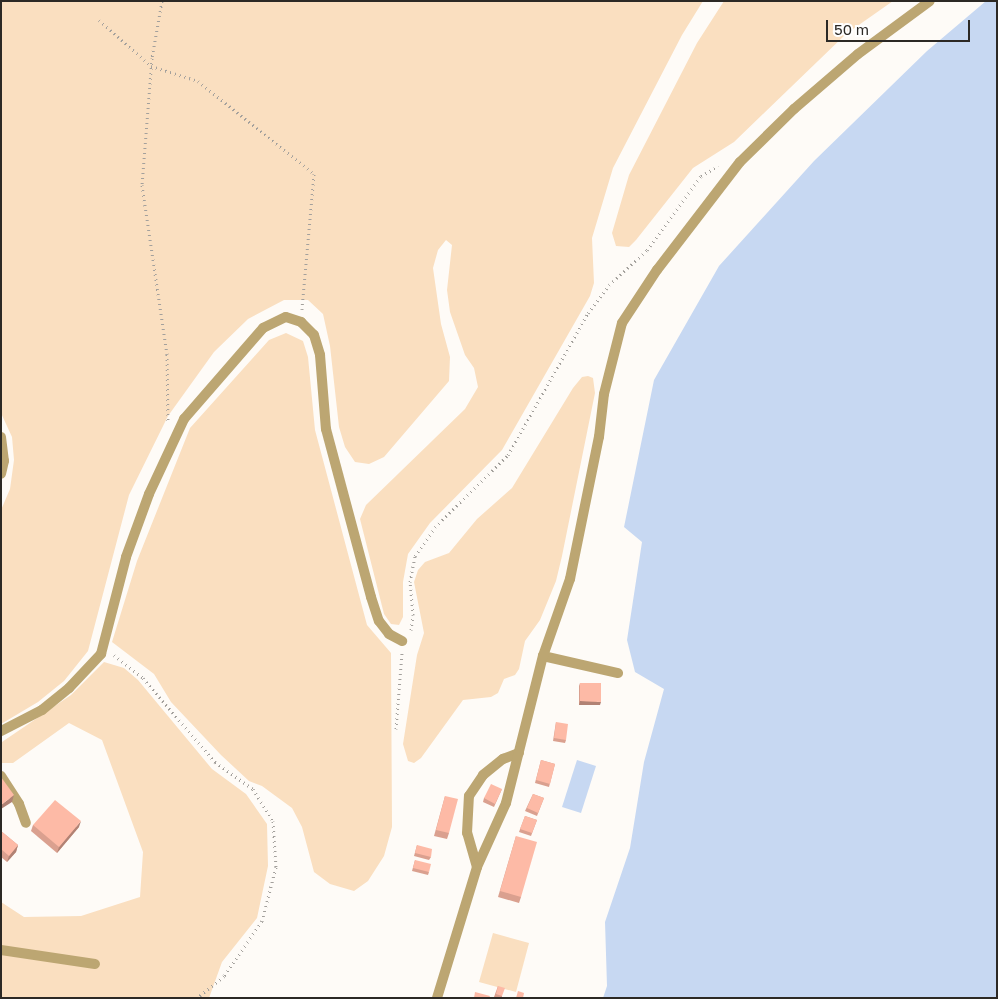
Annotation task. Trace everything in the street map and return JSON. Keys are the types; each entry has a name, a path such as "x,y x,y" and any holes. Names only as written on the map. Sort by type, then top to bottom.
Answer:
{"lane":[{"path":"437,998 477,867 506,804 543,656 570,579 599,436 604,394 622,323 657,270 740,162 794,109 858,54 930,1"},
{"path":"1,732 42,710 69,688 101,654 126,557 148,494 184,419 263,328 286,317 301,322 314,335 320,355 326,428 371,597 379,621 389,634 402,642"},
{"path":"1,437 4,461 1,474"},
{"path":"543,656 618,672"},
{"path":"477,867 467,833 469,796 483,775 503,759 519,752"},
{"path":"1,776 19,804 26,823"},
{"path":"1,950 95,964"}],"path":[{"path":"162,1 151,66 142,185 167,354 166,419 176,435"},
{"path":"99,20 151,66 198,81 314,174 301,322"},
{"path":"396,729 402,642 411,629 410,582 415,556 435,527 508,455 588,313 609,285 647,250 683,197 701,176 726,162 740,162"},
{"path":"101,654 115,656 143,678 215,762 253,789 273,821 276,867 262,921 224,976 197,998"}],"shaded area":[{"path":"1,1 703,1 682,35 613,168 592,238 594,283 590,296 502,450 430,523 408,554 403,582 403,617 399,625 391,624 384,614 360,519 366,505 465,409 478,387 474,368 465,355 450,312 447,290 452,245 446,240 438,250 433,268 441,324 450,357 449,381 384,457 369,464 355,462 345,447 339,427 330,346 323,314 308,300 284,300 248,319 214,352 168,416 129,495 88,651 64,681 38,702 1,724 1,510 10,489 14,460 12,437 1,413"},
{"path":"724,1 893,1 846,34 734,142 693,168 629,247 616,246 612,233 629,175 697,43"},
{"path":"286,333 303,341 308,357 315,430 367,625 391,653 392,827 384,856 368,881 354,891 330,884 314,872 302,827 292,808 262,786 249,781 221,755 171,702 154,674 112,642 137,561 190,428 269,340"},
{"path":"588,376 593,378 595,393 562,556 556,581 540,620 525,641 519,669 515,675 504,679 498,693 491,697 463,700 421,758 414,763 408,761 403,744 417,655 424,633 414,582 418,570 425,562 449,553 477,519 512,488 573,388 582,377"},
{"path":"104,662 124,668 138,680 212,769 246,794 267,824 268,866 257,918 222,962 209,998 1,998 1,902 24,917 81,916 140,897 143,852 102,740 69,723 13,763 1,763 2,742 71,695"},
{"path":"493,933 529,943 516,992 479,982"}],"water":[{"path":"986,1 997,1 997,998 603,998 607,986 605,922 630,848 644,762 664,689 635,672 627,640 642,542 624,527 654,380 719,266 814,161 927,51"},
{"path":"577,760 596,766 581,813 562,807"}],"building":[{"path":"580,683 601,683 601,702 580,701"},
{"path":"556,722 568,724 566,740 554,738"},
{"path":"541,760 555,764 550,784 536,780"},
{"path":"1,777 14,795 1,805"},
{"path":"491,784 502,789 495,804 484,798"},
{"path":"533,794 544,798 538,813 527,808"},
{"path":"445,796 458,799 449,833 436,830"},
{"path":"55,800 81,821 59,847 33,825"},
{"path":"525,816 537,820 532,833 520,829"},
{"path":"1,831 18,845 9,856 1,849"},
{"path":"516,836 537,842 521,897 500,891"},
{"path":"417,845 432,849 431,857 415,853"},
{"path":"415,860 431,864 429,872 413,868"},
{"path":"498,986 505,988 502,996 496,994"},
{"path":"518,991 524,993 523,998 516,998"},
{"path":"475,992 490,996 489,998 474,998"}]}
